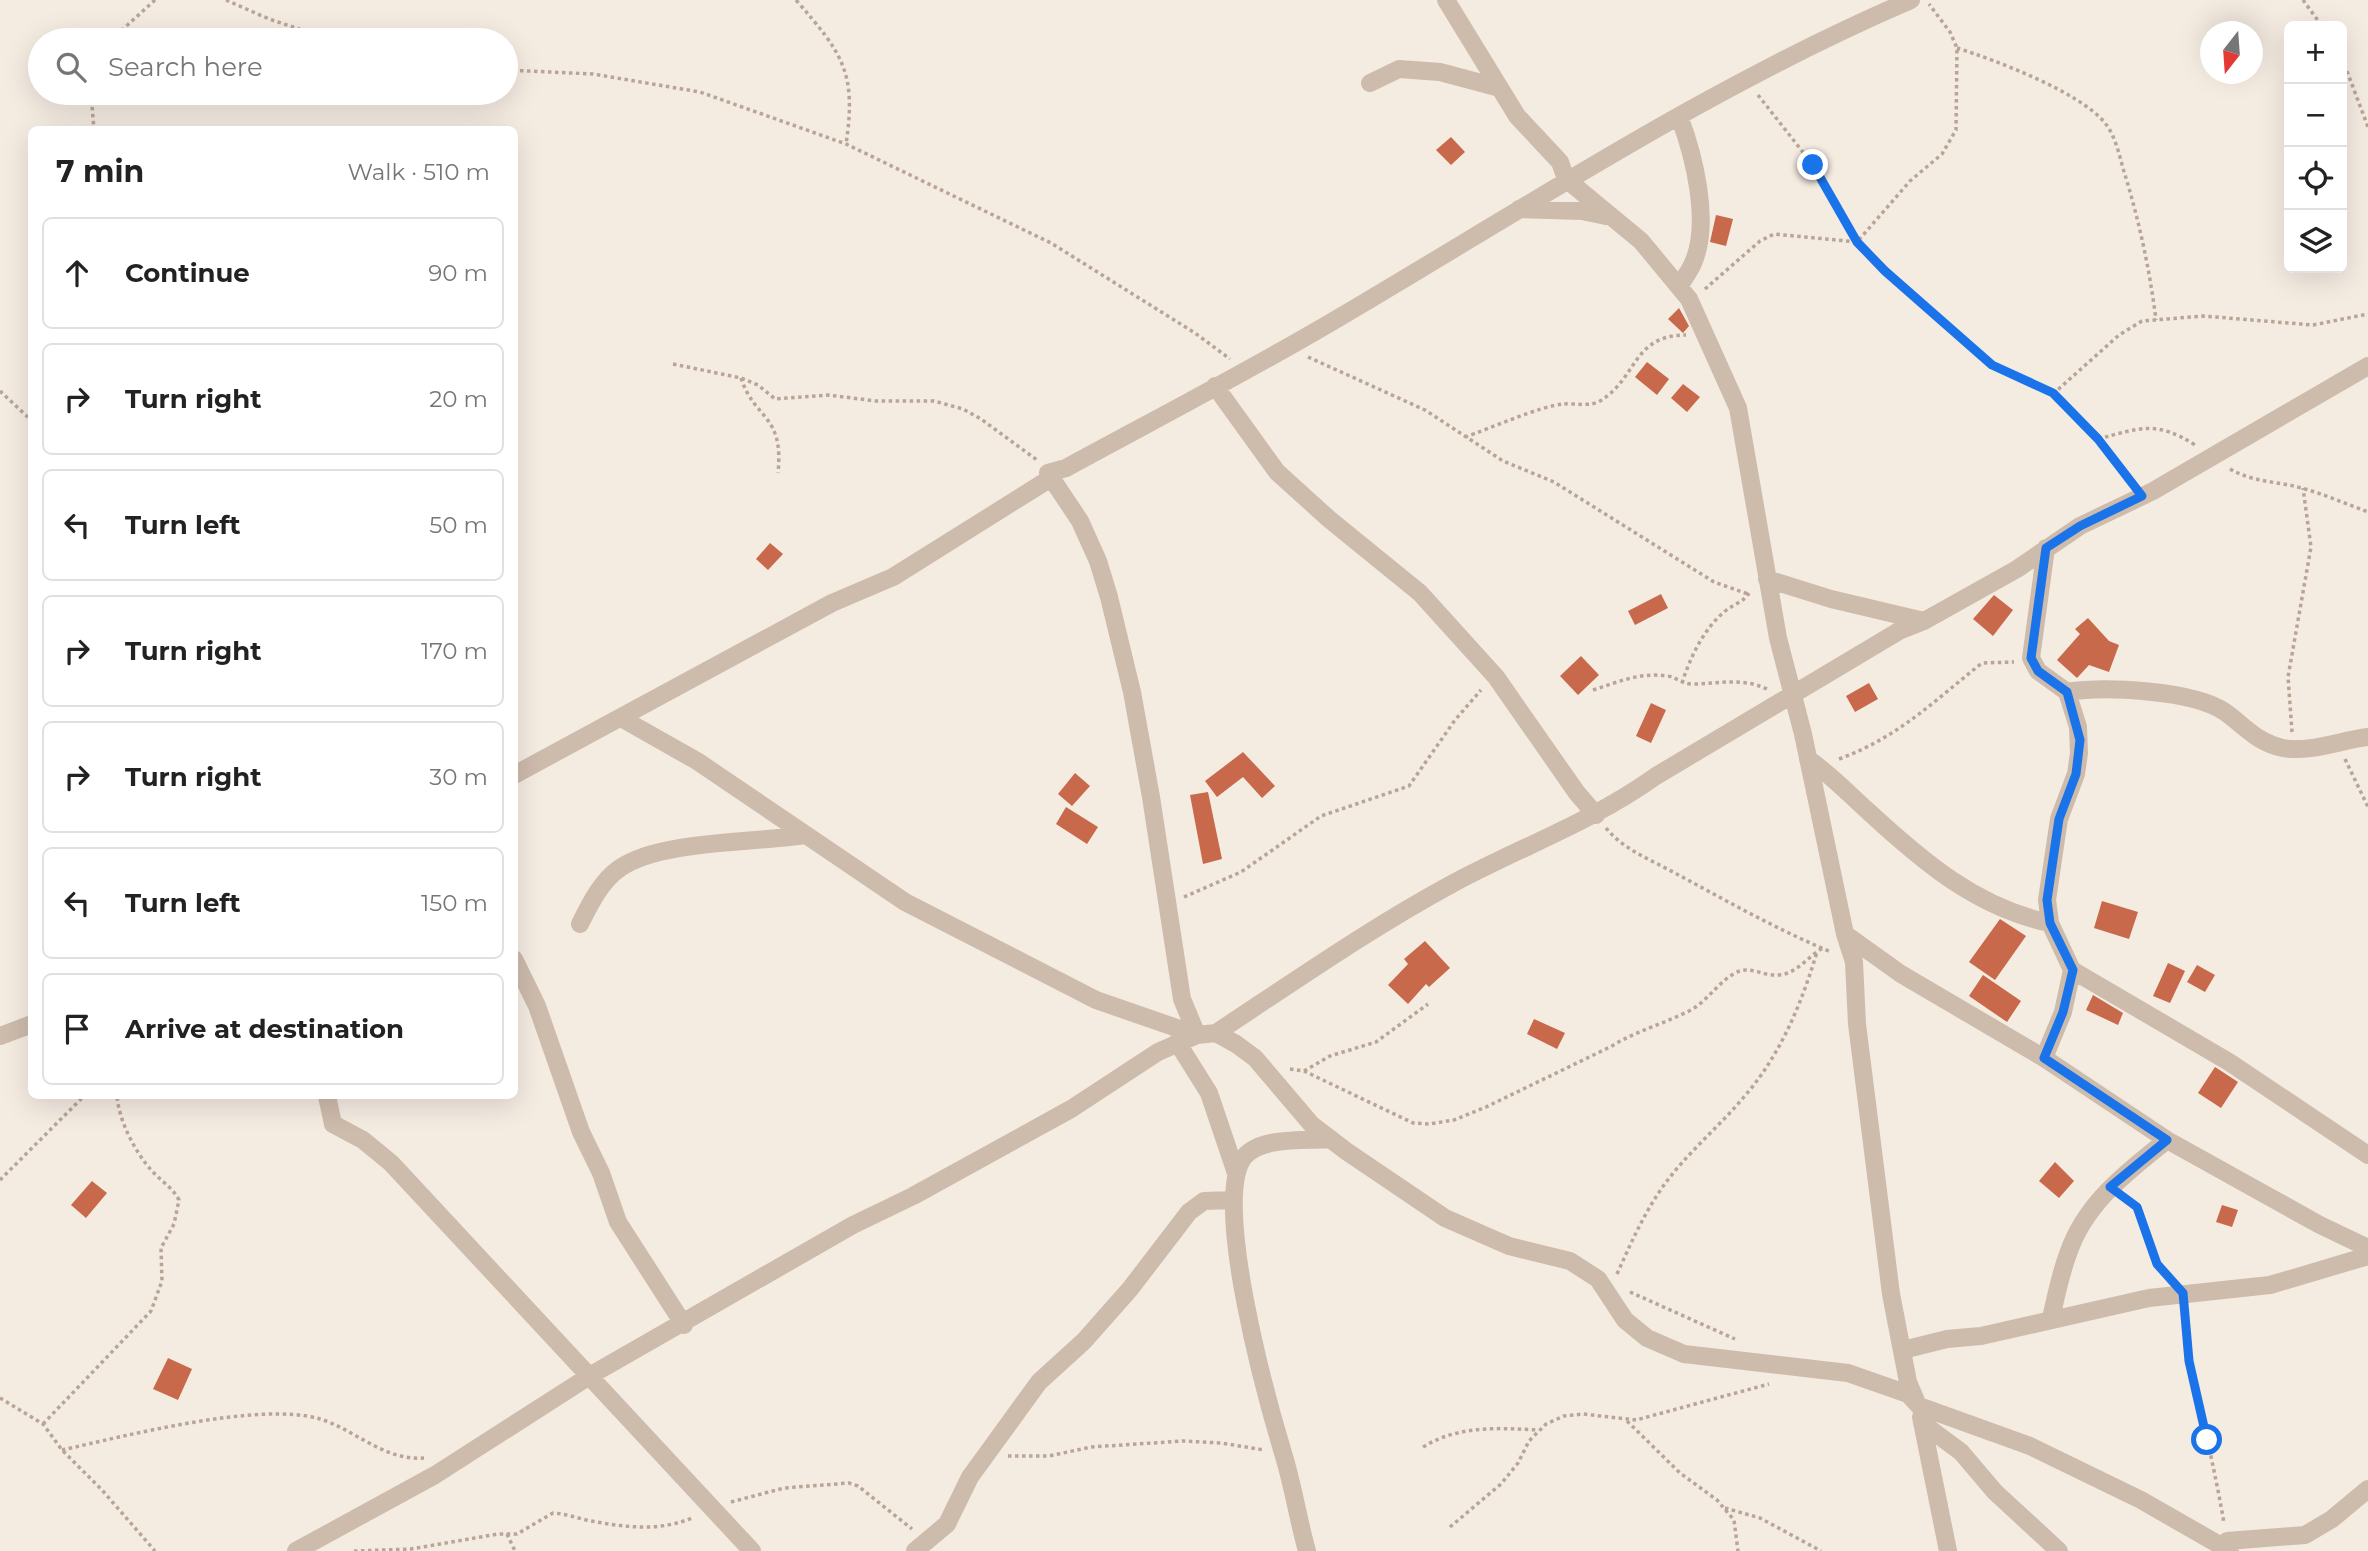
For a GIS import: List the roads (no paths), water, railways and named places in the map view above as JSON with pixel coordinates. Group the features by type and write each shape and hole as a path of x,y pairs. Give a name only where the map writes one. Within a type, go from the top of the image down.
{"street":[{"path":"1447,0 1500,88 1532,134 1560,162 1566,178 1641,240 1684,293 1738,408 1768,584 1791,697 1814,763 1845,934 1854,962 1857,1024 1891,1294 1908,1382 1919,1410 1948,1551"},
{"path":"518,773 832,603 893,577 1050,476 1286,347 1519,209 1566,178 1746,79 1848,27 1911,0"},
{"path":"1370,83 1399,69 1453,75 1500,88"},
{"path":"1679,116 1692,149 1700,214 1693,262 1684,293"},
{"path":"1519,209 1582,211 1613,219"},
{"path":"296,1551 435,1475 591,1375 684,1325 853,1225 913,1196 1071,1109 1177,1042 1197,1035 1216,1033 1445,887 1517,849 1596,815 1899,631 1924,621 2017,569 2080,526 2142,496 2368,366"},
{"path":"1215,386 1277,472 1329,519 1420,593 1496,677 1577,793 1596,815"},
{"path":"1050,476 1080,521 1098,561 1108,597 1132,692 1182,999 1197,1035"},
{"path":"2046,548 2031,658 2038,671 2067,692 2078,727 2079,753 2076,774 2059,819 2047,900 2050,923 2073,970 2229,1062 2368,1155"},
{"path":"1768,584 1924,621"},
{"path":"2067,692 2119,688 2202,702 2225,712 2259,741 2293,748 2368,737"},
{"path":"621,718 697,761 905,902 1084,994 1197,1035"},
{"path":"1814,763 1888,830 1968,892 2026,918 2050,923"},
{"path":"580,924 603,884 621,867 680,846 805,835"},
{"path":"1845,934 1901,974 2044,1058 2167,1140 2320,1225 2367,1257"},
{"path":"518,967 537,1006 581,1132 601,1173 618,1222 684,1325"},
{"path":"2044,1058 2063,1012 2073,970"},
{"path":"0,1036 28,1026"},
{"path":"1216,1033 1262,1065 1312,1125 1331,1139 1445,1218 1509,1246 1570,1261 1606,1284 1625,1320 1647,1338 1667,1349 1684,1354 1848,1373 1908,1394 1919,1410 1961,1452 1995,1492 2059,1551"},
{"path":"1177,1042 1209,1093 1236,1173"},
{"path":"328,1099 333,1124 363,1140 391,1163 752,1551"},
{"path":"1307,1551 1284,1454 1273,1422 1239,1265 1233,1200 1236,1173 1244,1158 1254,1149 1268,1144 1331,1139"},
{"path":"2051,1318 2067,1254 2078,1230 2110,1187 2167,1140"},
{"path":"921,1546 947,1524 970,1477 1039,1382 1084,1341 1130,1289 1189,1212 1204,1201 1233,1200"},
{"path":"1903,1350 2183,1293 2270,1285 2367,1257"},
{"path":"1919,1410 2030,1446 2228,1546 2305,1535 2332,1519 2368,1489"}]}
